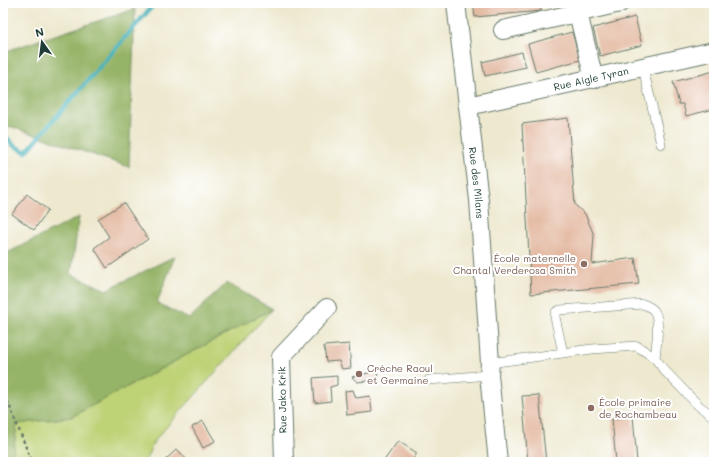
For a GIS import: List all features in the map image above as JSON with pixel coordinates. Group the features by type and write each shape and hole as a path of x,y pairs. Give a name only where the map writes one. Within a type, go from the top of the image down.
{"street":[{"name":"Rue des Milans","path":"456,3 479,200 490,369 498,462"},
{"path":"503,30 620,3"},
{"path":"578,13 594,79"},
{"name":"Rue Aigle Tyran","path":"468,106 714,51"},
{"name":"Rue Jako Krik","path":"284,462 281,357 327,308"}],"lane":[{"path":"643,68 661,144"},
{"path":"563,353 555,317 556,312 560,310 643,304 650,306 655,311 658,320 655,358"},
{"path":"430,380 563,353 637,346 655,358 664,370 699,406 714,417"}],"path":[{"path":"3,390 32,462"}],"green space":[{"path":"135,9 129,167 9,126 3,138 3,52"},
{"path":"79,217 71,274 106,290 175,256 157,303 189,319 227,283 272,309 71,417 17,424 12,462 3,462 3,255"},
{"path":"272,309 154,441 145,462 12,462 17,424 71,417"}],"building":[{"path":"473,3 540,3 541,11 475,17"},
{"path":"635,17 642,45 600,56 593,28"},
{"path":"572,32 580,60 536,72 528,44"},
{"path":"522,52 526,67 485,76 482,62"},
{"path":"714,71 714,109 686,116 683,104 679,104 673,82"},
{"path":"568,118 575,205 585,214 594,235 592,264 635,258 639,284 531,294 522,124"},
{"path":"27,194 48,210 34,230 12,214"},
{"path":"124,203 148,239 107,268 94,248 109,237 98,219"},
{"path":"349,344 351,368 342,369 339,361 326,362 324,346"},
{"path":"377,371 378,380 357,382 352,377"},
{"path":"337,376 337,385 330,387 331,401 315,403 313,378"},
{"path":"353,390 356,398 370,396 372,412 347,415 345,391"},
{"path":"539,395 546,462 528,462 522,396"},
{"path":"633,416 637,462 616,462 612,419"},
{"path":"203,421 215,441 203,448 192,427"},
{"path":"398,441 417,453 411,462 383,462"},
{"path":"177,449 189,462 163,462"}],"waterway":[{"path":"3,133 13,145 26,152 155,3"}],"place":[{"name":"École maternelle Chantal Verderosa Smith","path":"584,264"},
{"name":"Crèche Raoul et Germaine","path":"359,374"},
{"name":"École primaire de Rochambeau","path":"591,408"}]}
